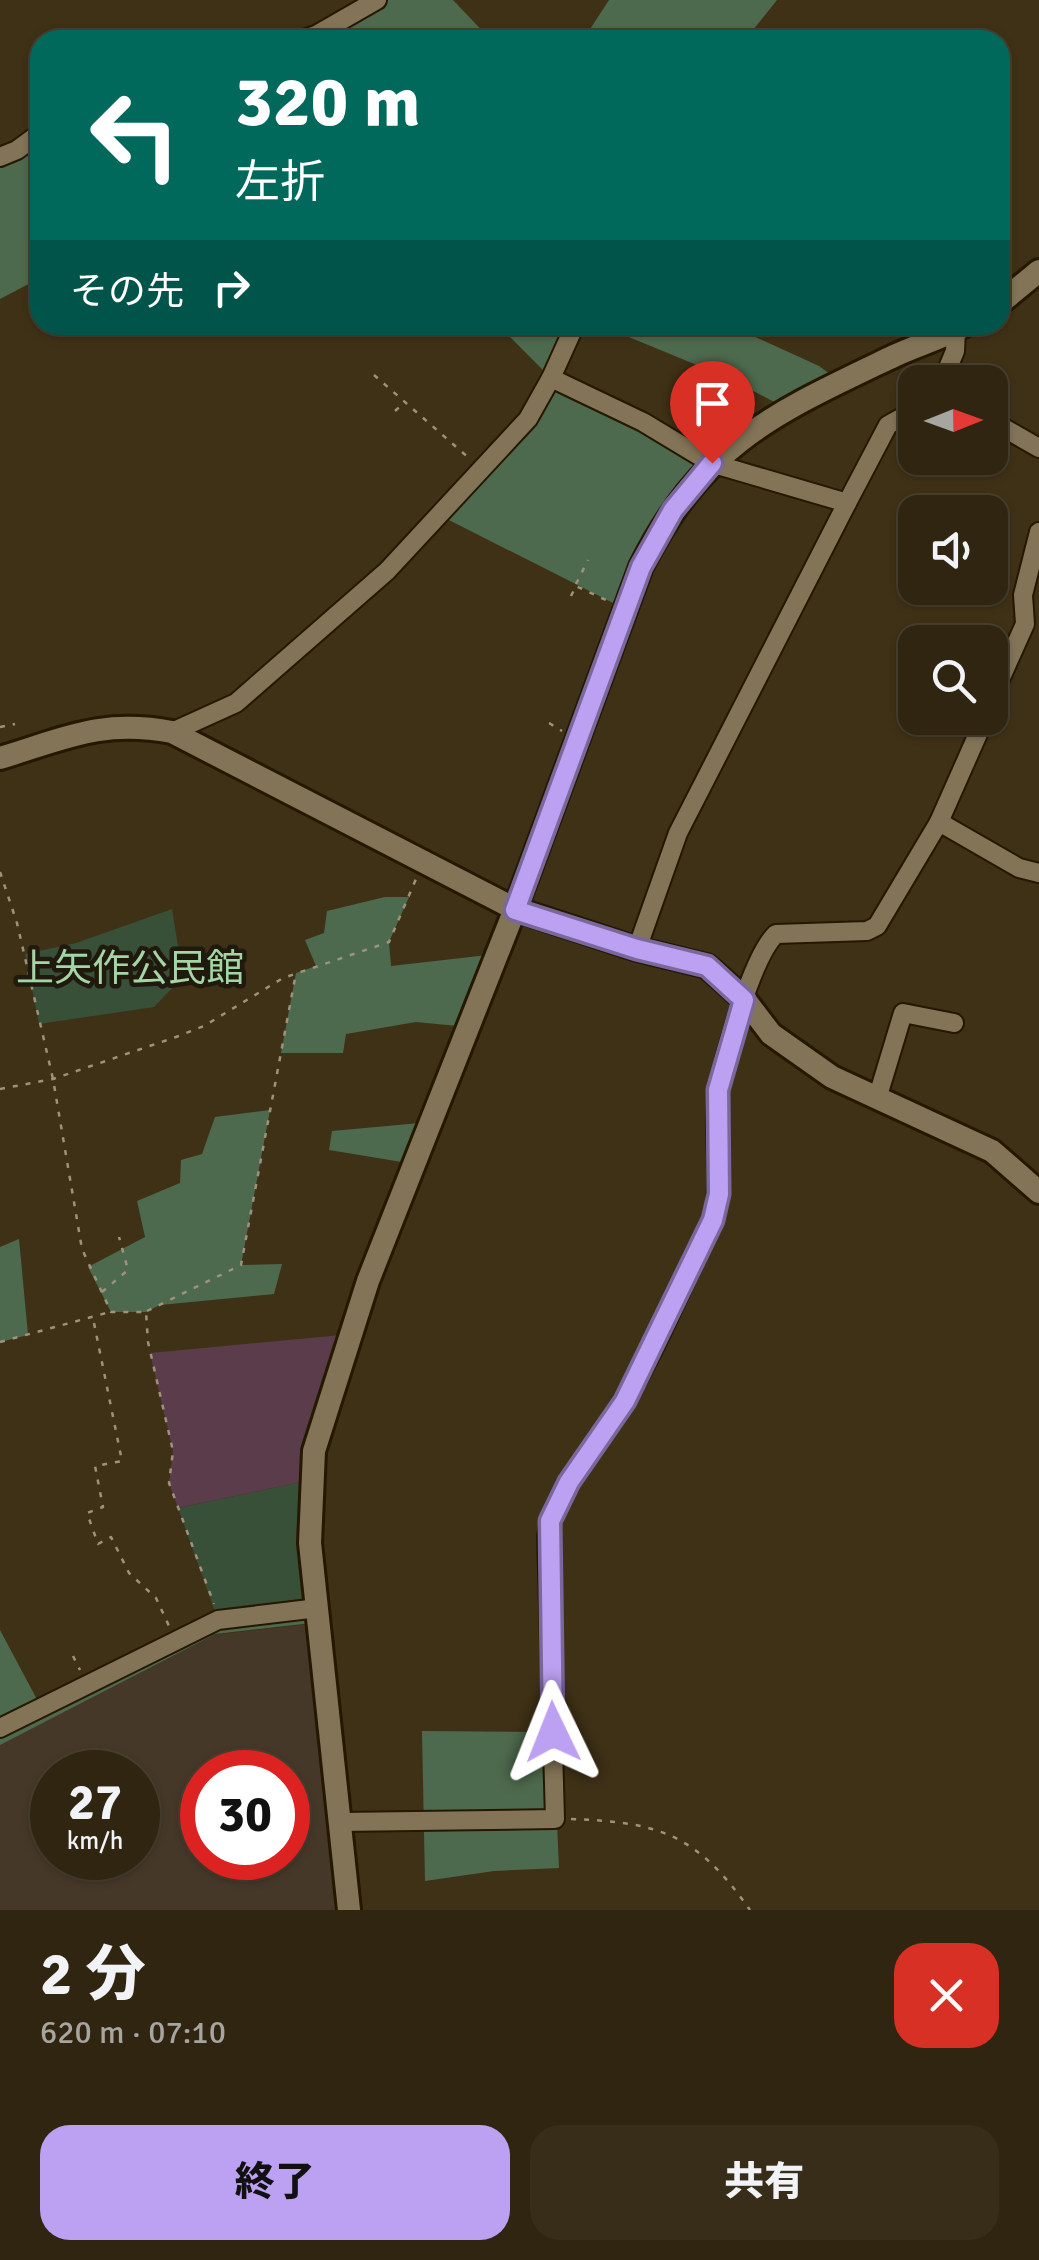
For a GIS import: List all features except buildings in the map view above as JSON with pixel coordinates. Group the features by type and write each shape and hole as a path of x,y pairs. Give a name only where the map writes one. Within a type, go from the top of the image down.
{"street":[{"path":"319,30 377,0"},
{"path":"0,157 30,140"},
{"path":"1010,295 1039,271"},
{"path":"172,732 236,703 387,571 528,419 571,335"},
{"path":"349,1910 310,1544 314,1451 368,1280 515,910 625,609 658,532 712,463 760,425 944,335"},
{"path":"949,365 958,335"},
{"path":"552,378 643,422 712,463 847,502"},
{"path":"637,949 678,834 847,502 888,425 898,419"},
{"path":"1008,430 1039,448"},
{"path":"1008,670 1032,627 1023,595 1039,532"},
{"path":"0,758 95,727 140,726 172,732 515,910 637,949 707,966 744,1000 771,1034 832,1077 992,1151 1039,1192"},
{"path":"340,1822 555,1818 547,1536 550,1521 569,1482 625,1401 713,1220 719,1194 718,1090 759,956 776,934 867,931 878,926 939,822 977,735"},
{"path":"939,822 1018,868 1039,873"},
{"path":"877,1099 903,1013 954,1024"},
{"path":"0,1728 218,1620 318,1608"}],"path":[{"path":"374,375 482,470"},
{"path":"396,412 404,402"},
{"path":"571,596 588,560"},
{"path":"576,586 625,609"},
{"path":"0,728 15,724"},
{"path":"0,1089 53,1079 204,1026 296,973 389,942 422,864"},
{"path":"0,872 17,923 53,1079 78,1234 111,1312"},
{"path":"0,1342 111,1312 146,1312 241,1266 296,973"},
{"path":"101,1292 128,1270 119,1237"},
{"path":"146,1312 150,1354 173,1451 168,1483 218,1620"},
{"path":"94,1323 122,1461 95,1466 103,1507 87,1513 98,1544 110,1537 129,1573 156,1598 176,1641"},
{"path":"555,1818 618,1820 680,1837 724,1872 750,1910"}],"shaded area":[{"path":"310,1624 336,1910 0,1910 0,1741 205,1636"}],"green space":[{"path":"377,0 453,0 482,30 319,30"},
{"path":"609,0 777,0 753,30 590,30"},
{"path":"30,139 30,283 0,299 0,157"},
{"path":"508,335 571,335 552,378 711,463 625,609 439,515 551,378"},
{"path":"625,335 751,335 819,366 842,383 788,410 720,375"},
{"path":"385,897 409,897 389,942 391,966 497,954 468,1027 416,1022 346,1034 343,1053 281,1053 296,973 316,966 305,940 324,933 327,911"},
{"name":"上矢作公民館","path":"172,909 183,977 154,1007 39,1024 25,954 76,943"},
{"path":"270,1110 241,1265 282,1264 274,1294 160,1305 146,1312 111,1312 88,1267 145,1237 137,1201 180,1183 181,1160 202,1154 215,1117"},
{"path":"431,1122 414,1164 329,1150 332,1131"},
{"path":"19,1239 28,1335 0,1342 0,1247"},
{"path":"310,1480 318,1608 218,1620 178,1508"},
{"path":"318,1608 321,1622 215,1634 0,1745 0,1630 41,1707 218,1620"},
{"path":"422,1731 553,1732 559,1868 494,1871 425,1881"}],"route":[{"path":"553,1732 547,1536 550,1521 569,1482 625,1401 713,1220 719,1194 718,1090 744,1000 707,966 637,949 515,910 641,567 673,510 712,463"}]}
